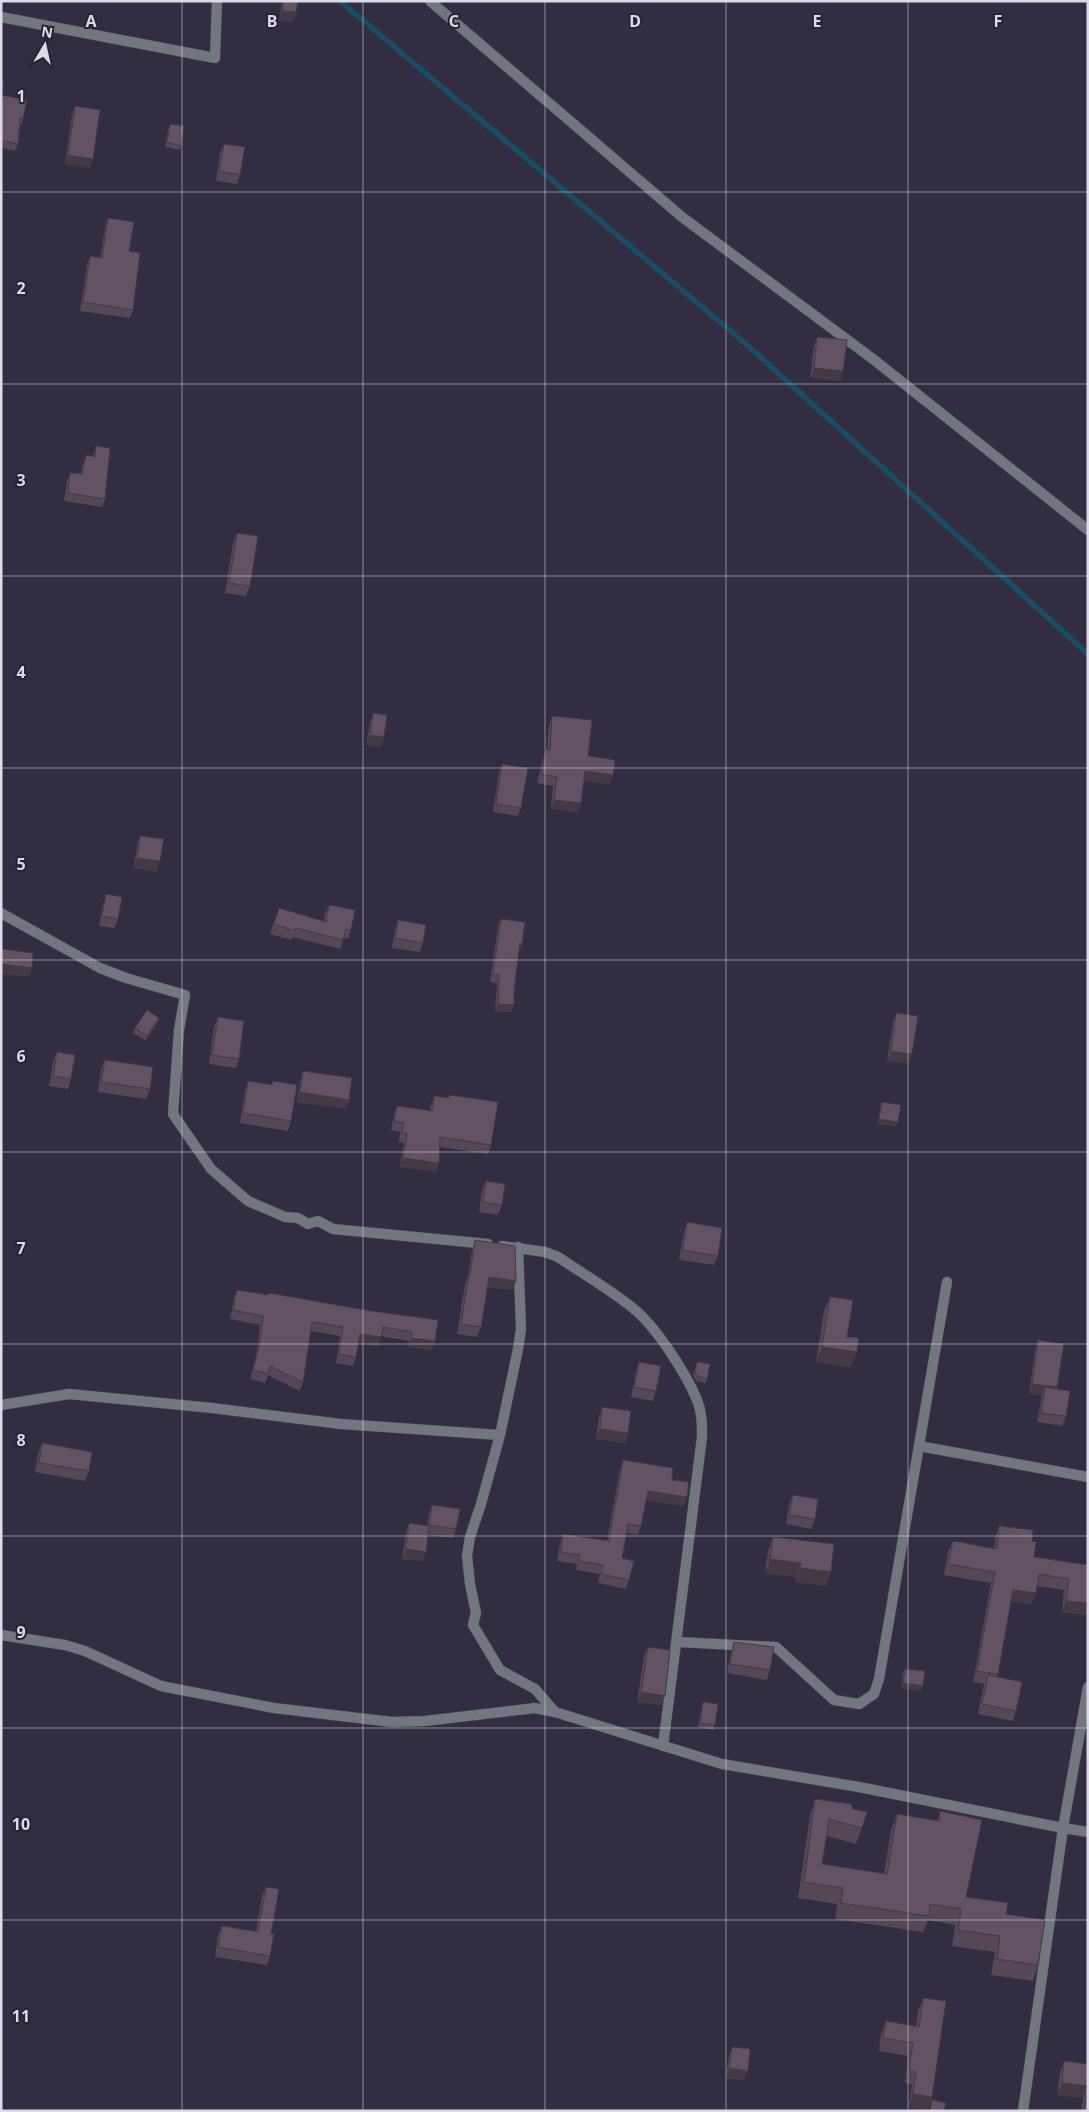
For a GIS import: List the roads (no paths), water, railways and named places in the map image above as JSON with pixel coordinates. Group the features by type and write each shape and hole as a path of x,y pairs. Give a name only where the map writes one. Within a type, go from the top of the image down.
{"street":[{"path":"1,16 215,58 217,1"},
{"path":"430,1 682,217 874,360 1088,530"},
{"path":"1,913 100,968 126,978 186,995 179,1030 172,1114 211,1169 248,1201 285,1217 298,1218 308,1224 318,1221 334,1229 518,1247 545,1252 558,1257 634,1309 652,1326 687,1380 697,1400 702,1417 702,1437 664,1746"},
{"path":"518,1247 521,1329 500,1435 470,1536 467,1556 476,1613 473,1625 500,1670 535,1688 555,1712"},
{"path":"678,1642 776,1646 834,1700 859,1704 874,1694 879,1679 947,1282"},
{"path":"1,1405 69,1394 341,1424 500,1435"},
{"path":"919,1446 1088,1477"},
{"path":"1,1635 72,1647 160,1686 274,1708 392,1722 425,1721 535,1708 555,1712 722,1764 859,1787 1088,1832"},
{"path":"1023,2111 1023,2096 1063,1828 1088,1687"}],"waterway":[{"path":"340,1 746,344 1088,654"}]}
